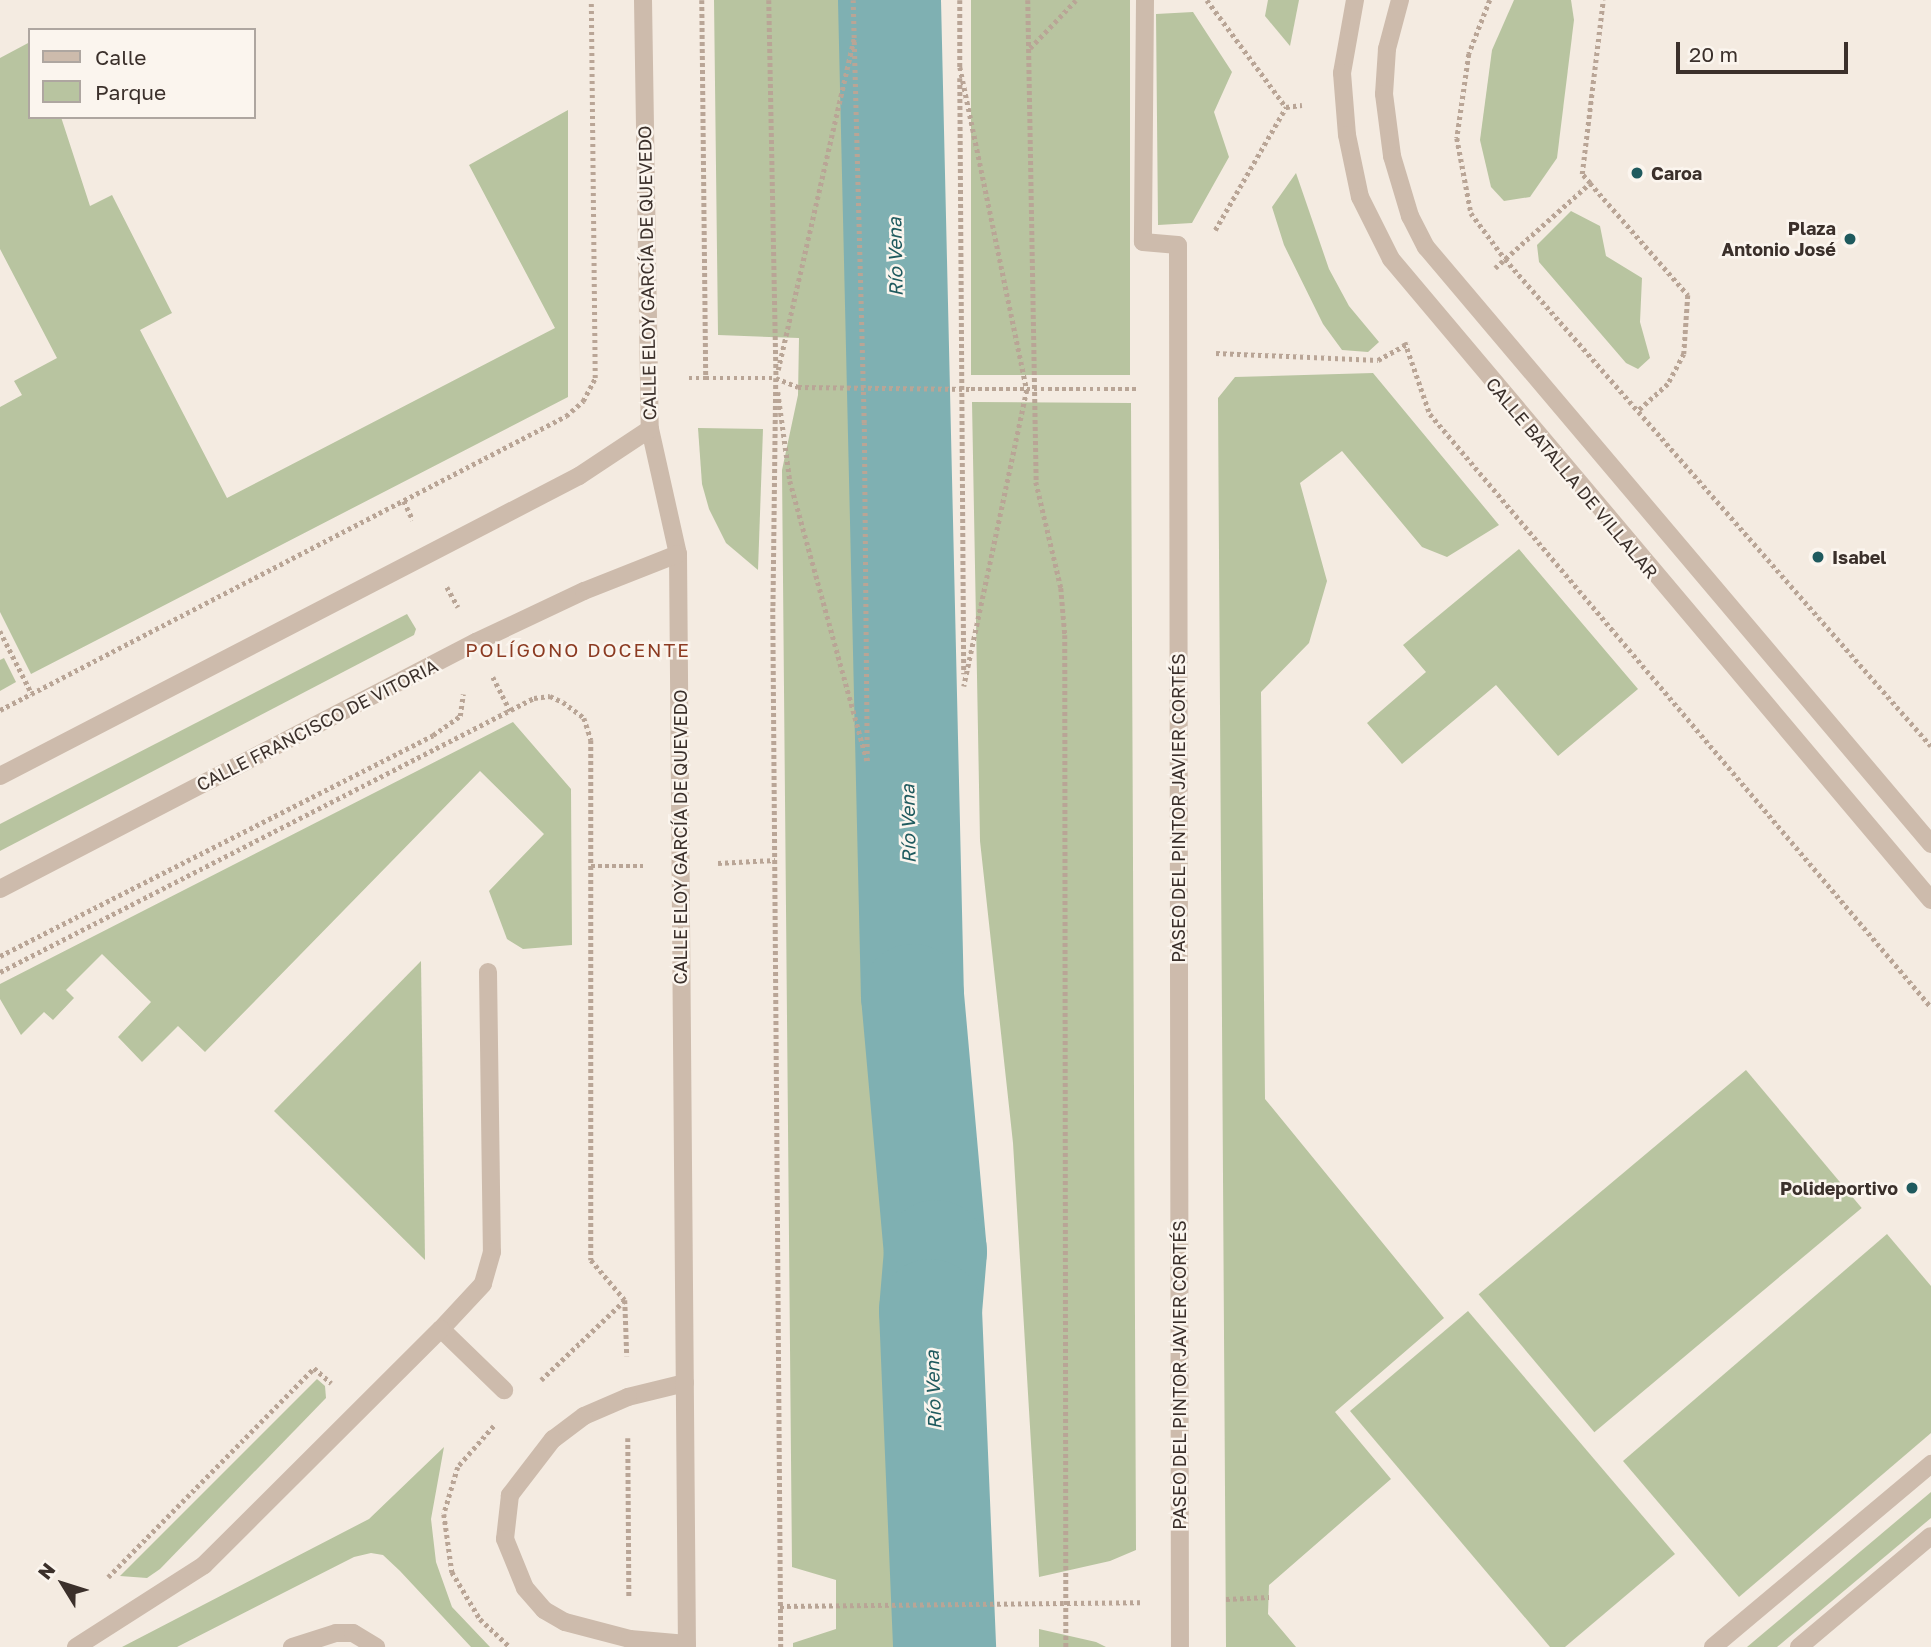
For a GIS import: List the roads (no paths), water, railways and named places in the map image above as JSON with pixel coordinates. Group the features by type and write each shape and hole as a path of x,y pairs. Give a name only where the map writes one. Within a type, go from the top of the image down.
{"street":[{"name":"CALLE ELOY GARCÍA DE QUEVEDO","path":"643,0 650,429 678,554 685,1383 687,1645 630,1639 565,1622 544,1610 525,1588 505,1539 510,1495 553,1439 584,1416 628,1397 685,1383"},
{"name":"PASEO DEL PINTOR JAVIER CORTÉS","path":"1145,0 1143,242 1178,245 1180,1647"},
{"name":"CALLE BATALLA DE VILLALAR","path":"1355,0 1342,73 1347,135 1360,197 1391,259 1931,900"},
{"name":"CALLE BATALLA DE VILLALAR","path":"1400,0 1387,49 1384,94 1392,156 1409,216 1426,247 1931,844"},
{"path":"0,776 579,476 650,429"},
{"name":"CALLE FRANCISCO DE VITORIA","path":"0,889 451,656 584,591 678,554"},
{"path":"76,1647 204,1565 483,1284 492,1252 488,972"},
{"path":"441,1329 504,1390"},
{"path":"1713,1647 1931,1464"},
{"path":"1799,1647 1931,1536"},
{"path":"292,1647 336,1633 354,1633 376,1647"}],"waterway":[{"name":"Río Vena","path":"889,0 912,995 935,1251 930,1310 944,1647"}],"place":[{"name":"Caroa","path":"1637,173"},
{"name":"Plaza Antonio José","path":"1850,239"},
{"name":"Isabel","path":"1818,557"},
{"name":"Polideportivo","path":"1912,1188"}],"district":[{"name":"POLÍGONO DOCENTE","path":"578,650"}]}
